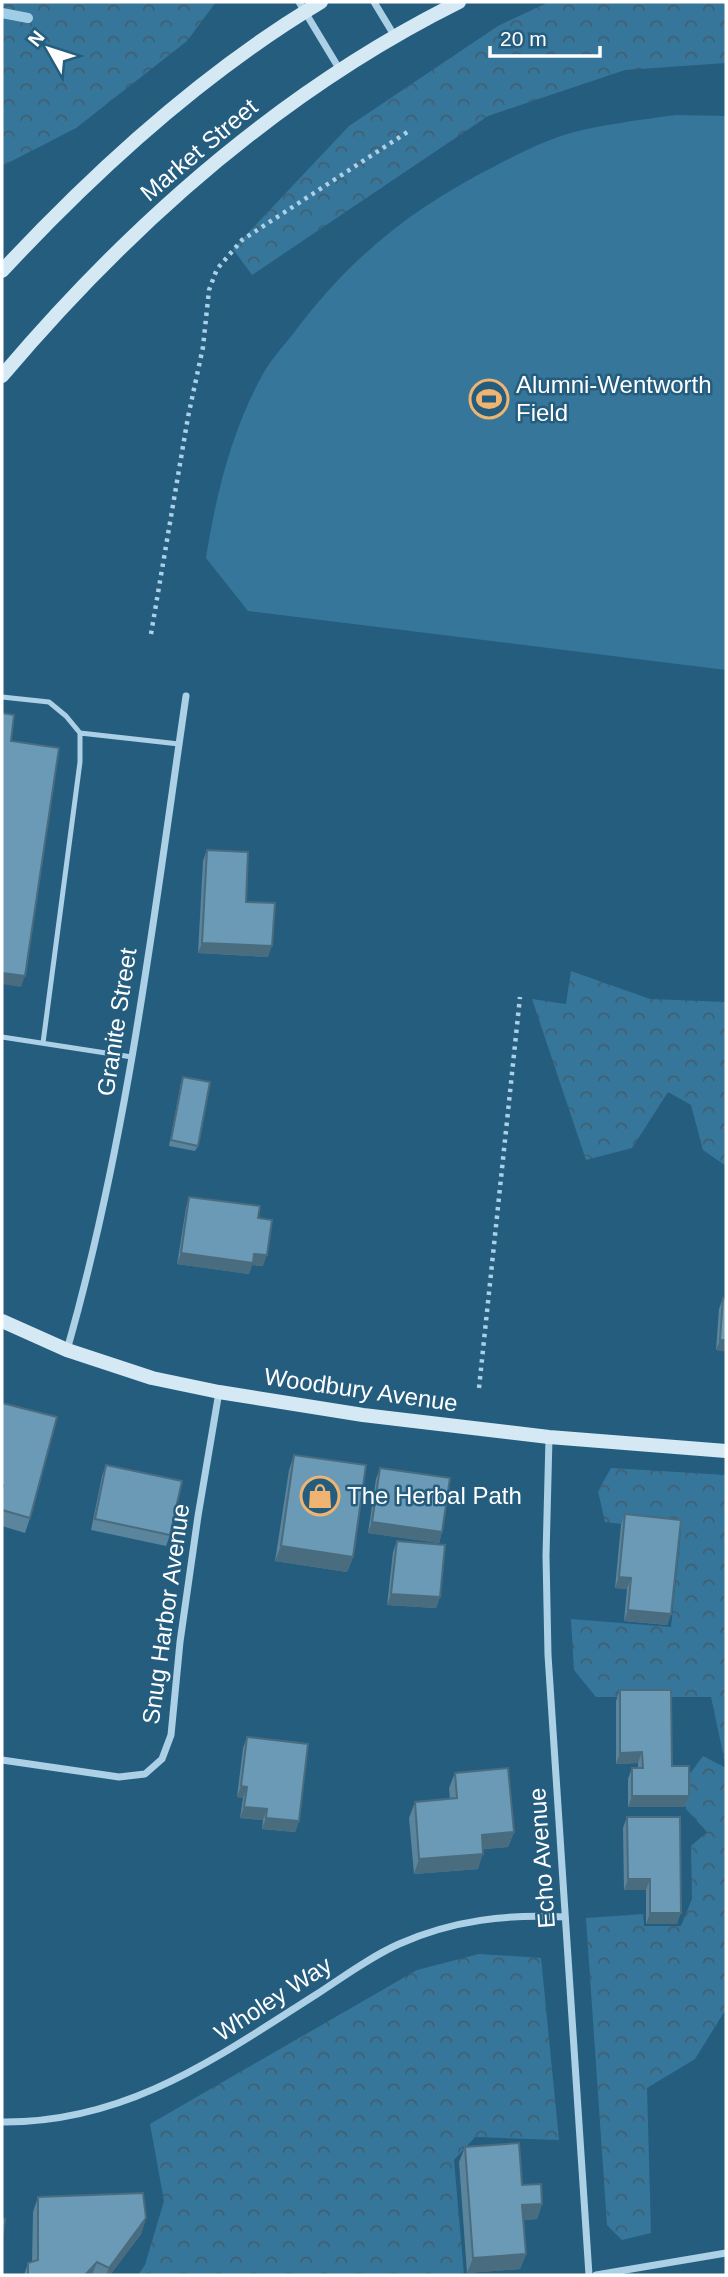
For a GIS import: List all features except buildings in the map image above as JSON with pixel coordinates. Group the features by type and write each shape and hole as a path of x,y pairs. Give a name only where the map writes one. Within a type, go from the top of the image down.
{"main road":[{"name":"Market Street","path":"2,271 77,193 165,116 302,7 321,2"},
{"name":"Market Street","path":"2,376 86,283 145,225 251,134 394,35 459,2"},
{"name":"Woodbury Avenue","path":"2,1321 67,1350 152,1378 219,1392 363,1415 549,1437 726,1451"}],"street":[{"path":"374,2 394,35"},
{"path":"302,7 340,70"},
{"name":"Granite Street","path":"67,1350 85,1287 132,1057 186,696"},
{"name":"Snug Harbor Avenue","path":"2,1760 119,1777 145,1774 162,1759 171,1735 180,1642 219,1392"},
{"name":"Echo Avenue","path":"549,1437 546,1602 589,2275"},
{"name":"Wholey Way","path":"2,2122 71,2117 122,2103 167,2085 218,2057 398,1944 442,1928 480,1919 521,1915 565,1917"},
{"path":"596,2275 726,2253"}],"lane":[{"path":"2,697 49,702 66,716 80,733 80,762 43,1043"},
{"path":"80,733 179,744"},
{"path":"2,1037 132,1057"}],"path":[{"path":"152,634 188,417 204,347 209,290 217,269 242,240 409,131"},
{"path":"479,1388 520,997"}],"green space":[{"path":"2,2 216,2 187,41 76,128 2,166"},
{"path":"549,2 726,2 726,63 625,70 488,116 252,275 233,249 349,126 498,26"},
{"name":"Alumni-Wentworth Field","path":"676,115 726,116 726,670 248,611 206,558 215,510 234,439 253,394 270,362 315,306 337,281 385,236 468,180 567,134"},
{"path":"571,971 650,999 726,1002 726,1166 703,1150 691,1105 668,1092 632,1148 586,1160 532,999 566,1004"},
{"path":"611,1468 726,1475 726,1767 711,1697 596,1697 574,1670 571,1619 671,1627 681,1531 605,1522 598,1491"},
{"path":"703,1756 726,1768 726,2009 695,2059 647,2088 651,2233 622,2240 607,2225 586,1918 643,1914 644,1926 681,1926 692,1899 691,1846 707,1832 686,1809 686,1779"},
{"path":"479,1954 541,1958 559,2140 475,2137 454,2160 464,2275 138,2275 145,2265 164,2201 150,2124 417,1970"}],"waterway":[{"path":"2,13 28,18"}],"place":[{"name":"Alumni-Wentworth Field","path":"489,399"},
{"name":"The Herbal Path","path":"320,1496"}]}
